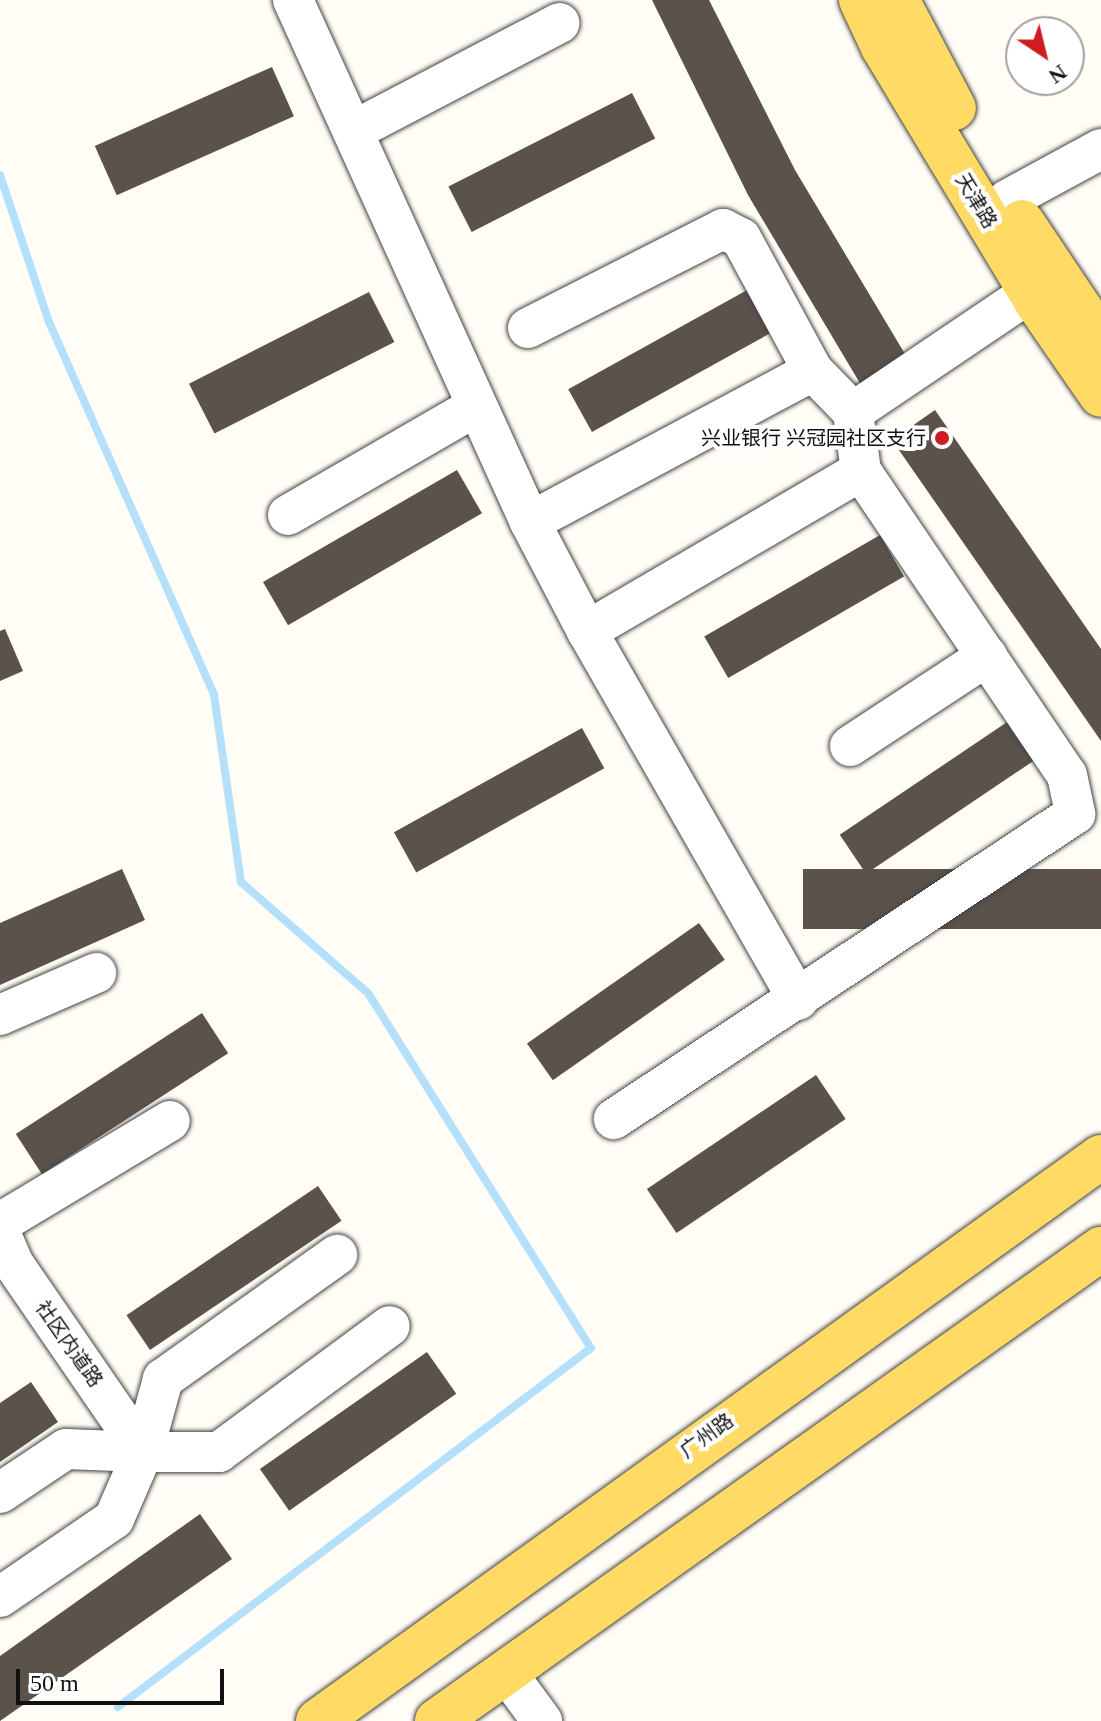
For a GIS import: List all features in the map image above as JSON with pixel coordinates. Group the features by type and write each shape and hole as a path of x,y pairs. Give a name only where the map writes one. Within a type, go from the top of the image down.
{"main road":[{"name":"天津路","path":"861,0 883,47 1031,292 1101,395"},
{"name":"天津路","path":"897,0 1007,200 1101,340"},
{"name":"广州路","path":"318,1721 1101,1157"},
{"path":"437,1721 1101,1249"}],"street":[{"path":"293,0 530,522 587,631 798,1000"},
{"path":"353,131 560,23"},
{"path":"1007,200 1101,149"},
{"path":"528,328 723,229 741,238 813,371 853,412 861,471 1067,775 1075,814 614,1119"},
{"path":"853,412 1031,292"},
{"path":"530,522 813,371"},
{"path":"288,515 477,406"},
{"path":"587,631 861,471"},
{"path":"850,746 987,656"},
{"path":"0,1015 96,973"},
{"path":"0,1223 170,1121"},
{"name":"社区内道路","path":"0,1232 13,1263 143,1452"},
{"path":"0,1597 114,1519 143,1452 163,1379 337,1255"},
{"path":"0,1493 66,1449 219,1452 390,1326"},
{"path":"506,1672 542,1721"}],"building":[{"path":"652,0 709,0 795,170 905,354 861,385 748,195"},
{"path":"272,67 294,116 117,195 95,146"},
{"path":"632,93 655,138 472,232 448,187"},
{"path":"758,284 782,327 592,432 568,389"},
{"path":"369,292 394,342 214,434 189,384"},
{"path":"935,410 1101,649 1101,741 892,440"},
{"path":"457,470 482,513 288,625 263,582"},
{"path":"880,535 904,577 728,678 704,636"},
{"path":"5,629 23,671 0,681 0,631"},
{"path":"1013,718 1039,757 866,874 840,835"},
{"path":"582,728 604,768 416,872 394,832"},
{"path":"122,869 145,920 0,985 0,923"},
{"path":"803,869 1101,869 1101,929 803,929"},
{"path":"699,923 725,960 553,1080 527,1043"},
{"path":"202,1013 228,1053 42,1174 16,1134"},
{"path":"816,1075 846,1119 677,1233 647,1189"},
{"path":"318,1186 341,1221 150,1350 126,1315"},
{"path":"427,1352 456,1394 289,1511 260,1469"},
{"path":"31,1382 58,1422 0,1462 0,1403"},
{"path":"200,1514 232,1559 0,1721 0,1656"}],"waterway":[{"path":"0,175 49,322 214,695 241,882 368,993 591,1348 118,1707"}],"place":[{"name":"兴业银行 兴冠园社区支行","path":"942,438"}]}
